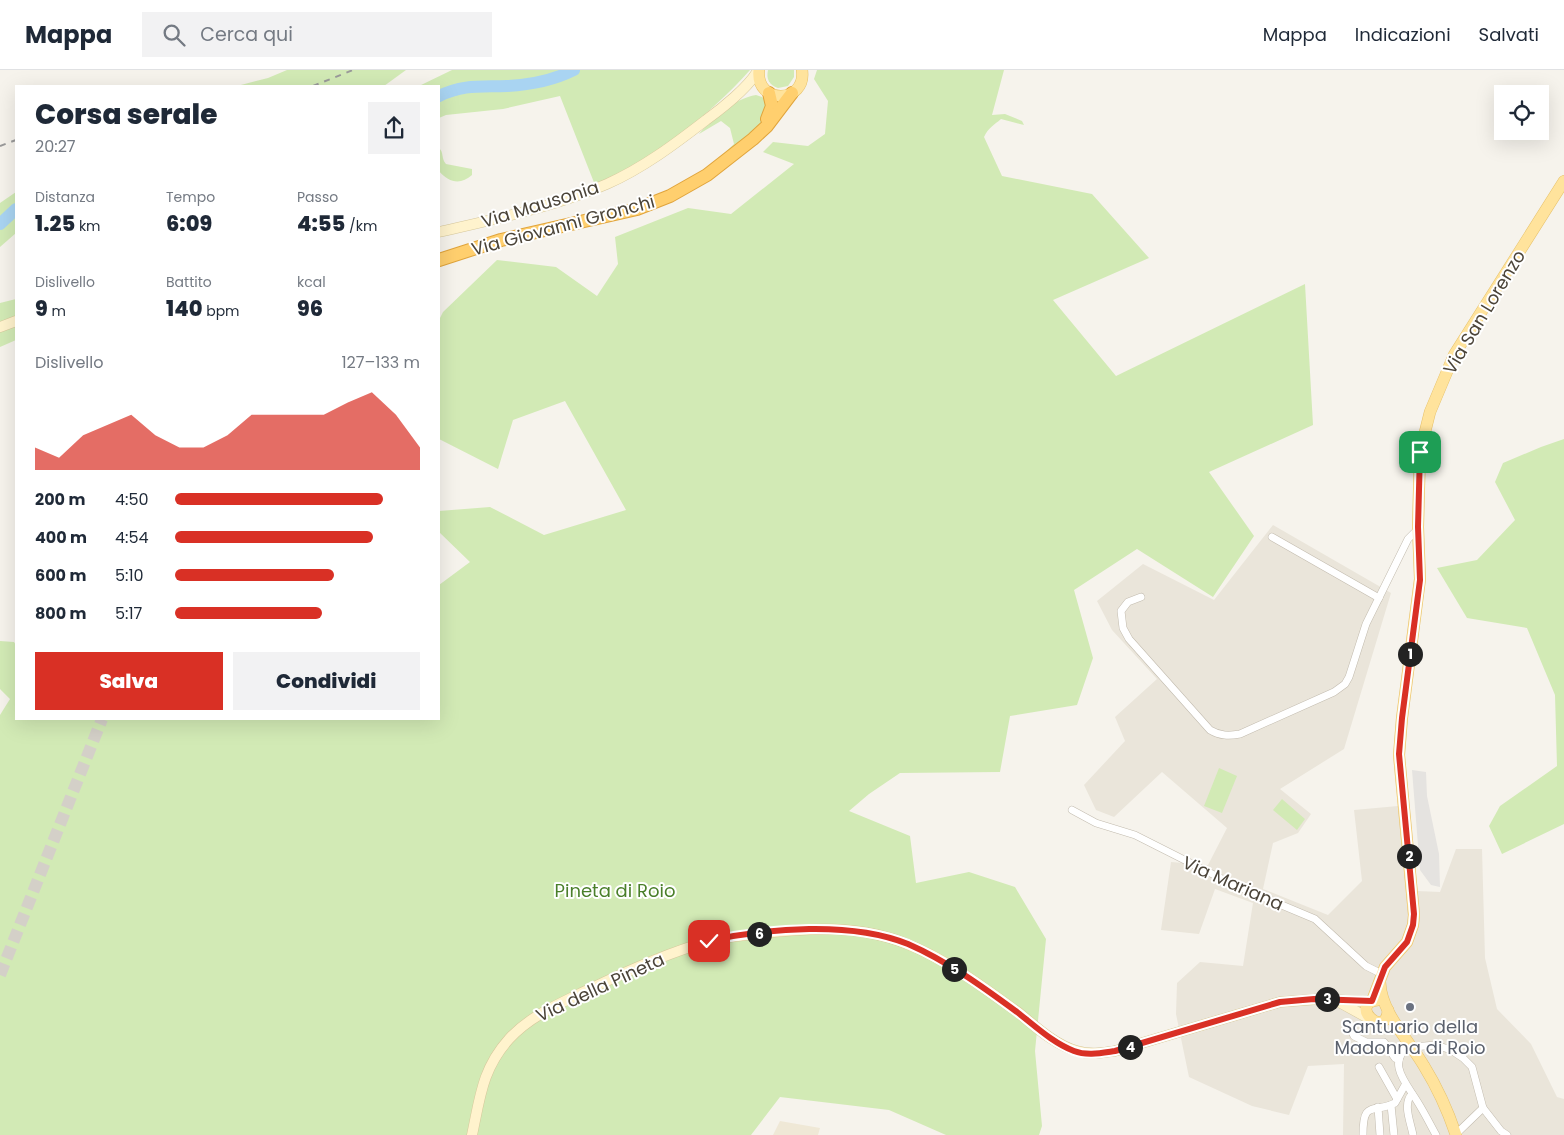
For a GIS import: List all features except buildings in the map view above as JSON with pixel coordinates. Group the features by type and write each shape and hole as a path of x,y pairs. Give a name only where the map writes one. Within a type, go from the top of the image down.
{"highway":[{"name":"Via Giovanni Gronchi","path":"440,260 500,240 649,205 692,184 736,154 760,133 796,89"},
{"name":"Via Giovanni Gronchi","path":"736,154 752,138 769,116 772,104 767,91"}],"main road":[{"path":"759,70 759,79 767,91 781,96 796,89 809,70"},
{"name":"Via Mausonia","path":"440,232 545,206 607,184 638,167 684,137 735,96 759,70"},
{"path":"796,89 802,80 802,70"},
{"name":"Via Mausonia","path":"735,96 748,89 767,91"},
{"name":"Via San Lorenzo","path":"1372,1002 1391,959 1407,942 1413,925 1414,914 1399,754 1420,580 1418,531 1420,452 1430,412 1454,355 1564,181"},
{"path":"0,326 15,321"},
{"name":"Via della Pineta","path":"472,1135 484,1079 492,1060 523,1025 538,1014 637,966 700,944 724,938 826,929 849,930 880,935 936,957 993,994 1060,1044 1075,1051 1090,1054 1115,1051 1272,1004 1306,999 1372,1002"},
{"path":"1382,976 1381,993 1387,1008 1394,1023 1410,1044 1431,1078 1456,1135"},
{"name":"Via della Pineta","path":"1329,1000 1342,1004 1373,1021"},
{"path":"1373,1021 1386,1018 1387,1008 1380,1000 1372,1002 1366,1011 1373,1021 1410,1044"}],"street":[{"path":"1141,597 1128,602 1121,611 1126,634 1203,723 1216,734 1224,736 1240,734 1340,689 1345,684 1352,670 1362,635 1379,598 1408,539 1414,532 1418,531"},
{"path":"1272,537 1379,598"},
{"name":"Via Mariana","path":"1072,810 1096,823 1135,835 1234,886 1315,919 1366,966 1382,976"},
{"path":"1349,1026 1354,1036 1366,1042 1383,1042 1394,1058 1399,1060"},
{"path":"1436,1135 1400,1074 1399,1060 1402,1051 1410,1044 1436,1045 1451,1050 1463,1058 1472,1067 1475,1074 1483,1108 1501,1131 1507,1135"},
{"path":"1379,1067 1397,1100"},
{"path":"1363,1135 1365,1116 1371,1109 1391,1105 1397,1100 1405,1085"},
{"path":"1412,1094 1408,1098 1407,1104 1413,1135"},
{"path":"1391,1105 1394,1135"},
{"path":"1378,1107 1380,1135"},
{"path":"1456,1135 1483,1108"}],"shaded area":[{"path":"1273,525 1391,593 1344,749 1280,789 1311,814 1298,833 1273,843 1263,889 1328,915 1362,881 1354,810 1409,805 1417,891 1440,892 1456,849 1482,849 1485,958 1497,1009 1531,1044 1557,1097 1564,1099 1564,1135 1343,1135 1344,1064 1308,1066 1289,1115 1252,1106 1189,1077 1176,1014 1177,983 1200,962 1243,966 1253,903 1215,889 1199,934 1161,930 1171,862 1208,865 1227,828 1162,772 1114,817 1096,810 1084,785 1125,741 1115,717 1157,679 1112,630 1097,601 1143,564 1214,600"},
{"path":"1412,770 1426,772 1427,796 1439,854 1440,887 1431,885 1420,870"},
{"path":"780,1121 820,1128 818,1135 773,1135"}],"green space":[{"path":"287,70 406,70 385,85 241,85 268,78"},
{"path":"452,70 750,70 716,105 678,136 638,163 595,185 560,96 503,109 446,115 440,118 440,85 421,85"},
{"path":"768,70 794,70 794,77 788,86 778,88 769,81 767,76"},
{"name":"Pineta di Roio","path":"817,70 1004,70 992,115 1005,114 1022,121 1024,125 1001,119 989,129 984,137 1002,176 1092,194 1149,258 1053,300 1116,376 1305,284 1313,425 1209,472 1254,536 1213,597 1137,549 1074,590 1093,658 1077,705 1010,716 1000,772 900,773 869,794 849,811 910,836 916,883 969,872 1015,887 1046,939 1035,1051 1042,1126 1039,1135 946,1135 889,1110 780,1097 751,1135 0,1135 0,715 10,699 0,689 0,641 15,644 15,720 440,720 440,584 470,562 440,533 440,511 490,507 544,535 626,510 565,401 513,420 498,469 440,440 440,318 443,312 497,260 556,267 597,296 618,264 615,237 688,208 731,214 794,164 763,152 773,142 808,146 825,134 828,101 814,79"},
{"path":"756,95 766,101 764,118 757,128 719,158 734,144 730,128 721,121 699,134 710,122 732,105 740,100"},
{"path":"440,149 446,164 472,169 472,175 464,180 455,181 440,172"},
{"path":"15,193 15,234 0,247 0,203"},
{"path":"15,299 15,340 0,347 0,303"},
{"path":"1564,439 1564,824 1502,854 1489,826 1500,806 1557,766 1555,695 1527,628 1467,618 1437,568 1477,560 1515,520 1495,482 1503,463"},
{"path":"1219,768 1237,776 1222,813 1204,806"},
{"path":"1282,799 1305,819 1297,830 1273,810"}],"waterway":[{"path":"440,96 465,88 533,83 558,77 574,70"},
{"path":"0,224 15,210"}],"tunnel":[{"path":"0,975 102,720"}],"railway":[{"path":"316,85 353,70"},
{"path":"0,146 15,140"}],"place":[{"name":"Santuario della Madonna di Roio","path":"1410,1007"}],"route":[{"path":"709,941 777,932 826,929 849,930 880,935 936,957 993,994 1060,1044 1075,1051 1090,1054 1115,1051 1280,1002 1325,999 1371,1002 1385,967 1407,942 1413,925 1414,914 1399,754 1420,580 1418,527 1420,452"}]}
